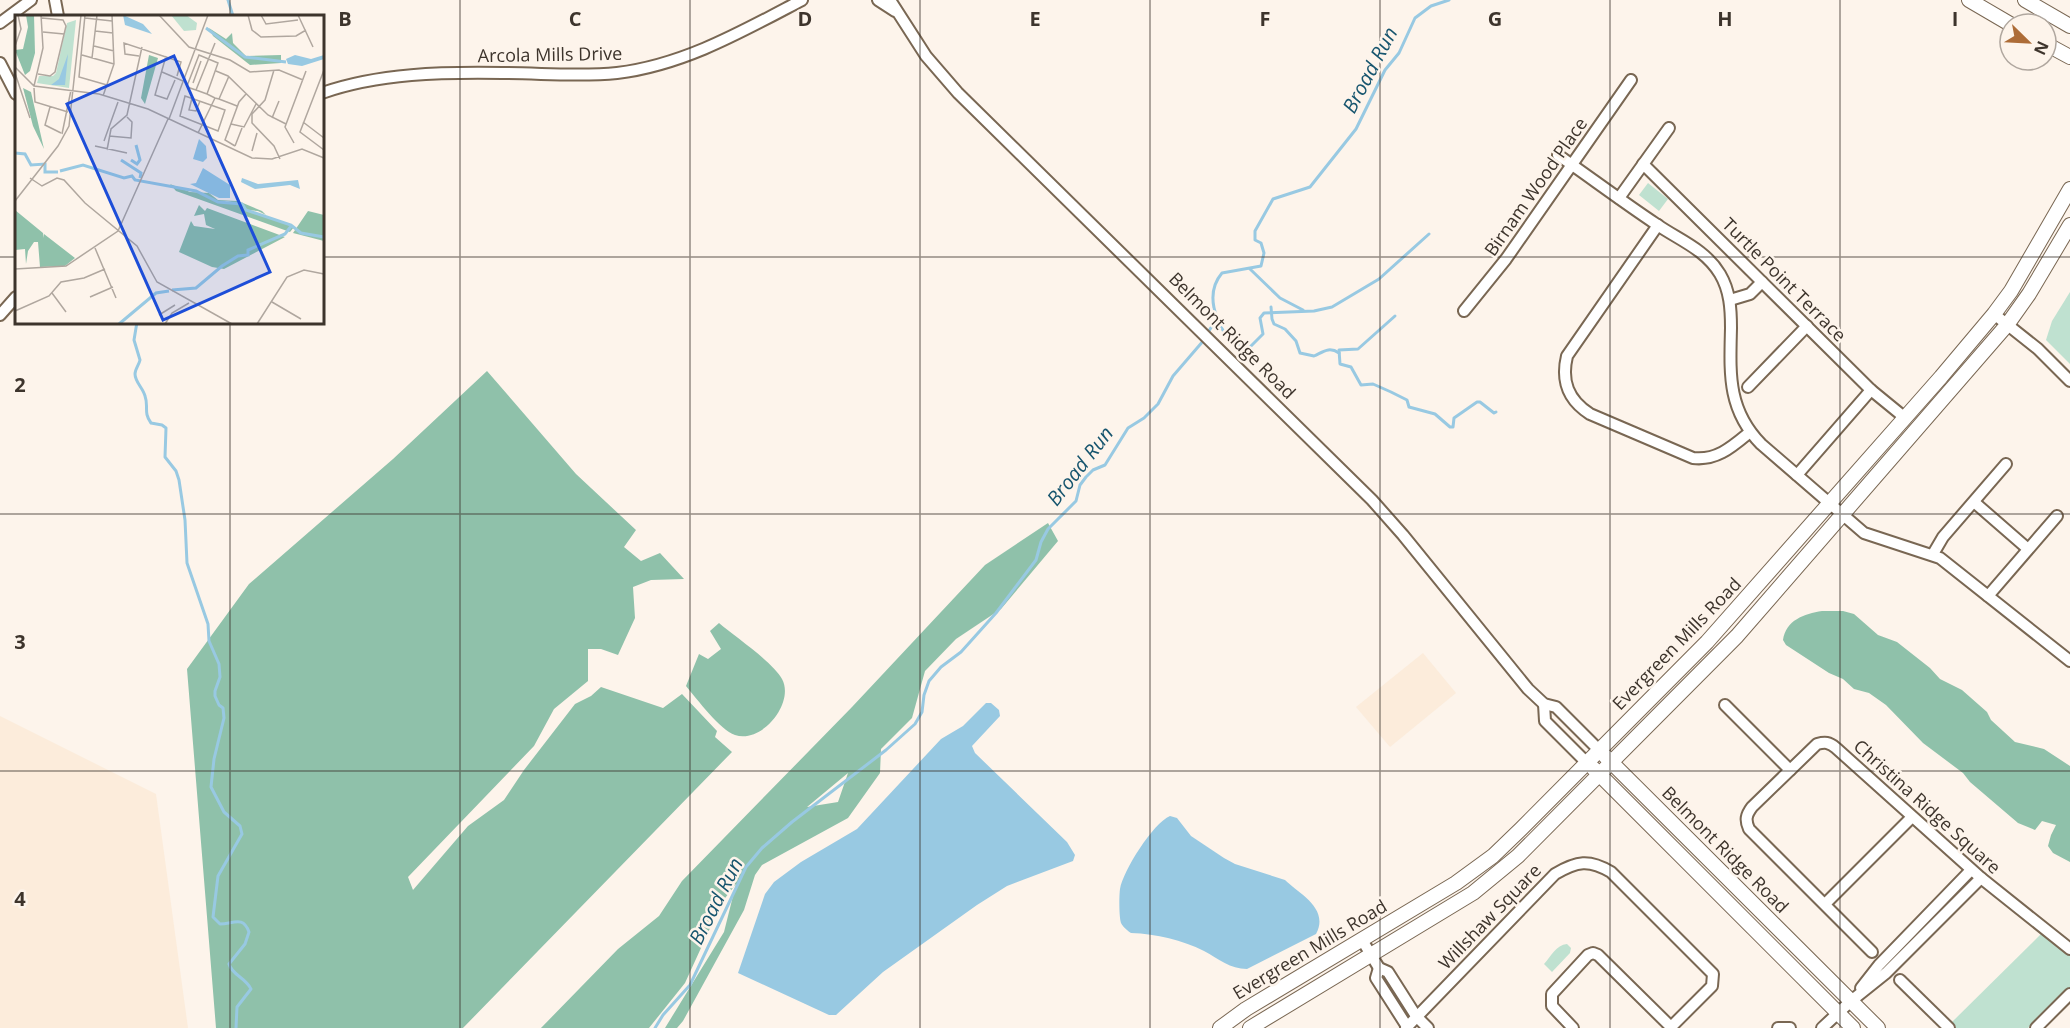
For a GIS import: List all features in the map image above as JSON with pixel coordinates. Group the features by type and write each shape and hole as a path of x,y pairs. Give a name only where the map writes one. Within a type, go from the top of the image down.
{"main road":[{"path":"1969,0 1998,17"},
{"path":"2025,0 2070,26"},
{"name":"Evergreen Mills Road","path":"1220,1028 1456,883 1492,856 1587,763 1707,642 1994,314 2025,269 2070,189"},
{"name":"Evergreen Mills Road","path":"1250,1028 1473,893 1518,856 1737,636 2007,325 2030,294 2070,225"},
{"name":"Belmont Ridge Road","path":"1599,750 1878,1028"},
{"name":"Belmont Ridge Road","path":"1587,763 1853,1028"}],"street":[{"path":"0,23 31,0"},
{"path":"55,0 58,15"},
{"name":"Arcola Mills Drive","path":"324,92 367,81 421,75 502,72 617,73 677,60 719,43 802,0"},
{"path":"878,0 896,12"},
{"name":"Belmont Ridge Road","path":"890,0 926,56 958,93 1378,506 1515,674 1544,704 1556,707 1599,750"},
{"path":"0,63 15,92"},
{"name":"Birnam Wood Place","path":"1464,311 1506,259 1632,80"},
{"path":"1619,198 1669,128"},
{"path":"1558,155 1658,225 1687,242 1706,256 1721,275 1730,300 1731,381 1737,407 1750,432 1864,533 1932,554 2070,661"},
{"name":"Turtle Point Terrace","path":"1643,164 1871,390 1904,417"},
{"path":"1658,225 1567,356 1564,368 1566,389 1576,403 1590,414 1693,458 1710,458 1720,454 1750,432"},
{"path":"1730,300 1750,294 1762,282"},
{"path":"0,315 15,298"},
{"path":"1994,314 2038,349 2070,381"},
{"path":"1748,387 1807,326"},
{"path":"1797,475 1871,390"},
{"path":"1932,554 1943,537 2006,464"},
{"path":"1974,502 2028,549"},
{"path":"1988,596 2058,516"},
{"name":"Belmont Ridge Road","path":"1544,704 1545,721 1587,763"},
{"path":"1725,705 1790,770"},
{"name":"Christina Ridge Square","path":"1872,952 1746,824 1746,818 1752,807 1817,744 1824,742 1831,743 1971,870 2070,949"},
{"path":"1825,904 1912,817"},
{"name":"Willshaw Square","path":"1407,1028 1416,1016 1555,874 1571,865 1584,863 1599,865 1611,872 1713,975 1712,986 1670,1028"},
{"path":"1851,1001 1879,965 1971,870"},
{"path":"1822,1028 1886,973 1981,878"},
{"path":"1362,940 1379,968 1388,972 1416,1016 1428,1028"},
{"path":"1573,1028 1552,1006 1552,994 1588,955 1593,953 1598,955 1670,1028"},
{"path":"1379,968 1376,978 1407,1028"},
{"path":"1900,980 1949,1028"},
{"path":"2036,1028 2070,994"},
{"path":"1778,1028 1790,1028"}],"shaded area":[{"path":"1423,653 1456,693 1390,747 1356,707"},
{"path":"0,716 156,794 188,1028 0,1028"}],"green space":[{"path":"1648,183 1668,199 1659,211 1639,195"},
{"path":"2070,292 2070,364 2046,340 2052,321"},
{"path":"487,371 576,474 636,530 624,547 641,561 660,553 684,579 651,580 633,587 635,618 618,655 601,649 588,649 588,681 554,709 534,746 408,877 413,890 468,826 504,800 575,704 591,696 601,687 663,708 682,694 717,731 715,737 732,752 463,1028 216,1028 187,669 249,584 393,459"},
{"path":"1048,523 1058,541 1001,609 956,639 925,671 912,718 881,749 880,773 848,818 762,865 755,875 744,910 677,1028 665,1028 724,932 736,884 722,902 685,983 649,1028 541,1028 618,949 659,916 682,881 852,707 985,565","holes":["848,773 838,802 807,807"]},
{"path":"1822,611 1843,611 1854,614 1878,635 1897,642 1930,668 1940,679 1962,690 1987,712 1991,720 2015,742 2044,749 2070,766 2070,862 2053,853 2048,846 2056,825 2042,821 2035,830 2018,823 1970,782 1963,773 1923,743 1886,705 1869,693 1854,689 1843,679 1829,673 1786,645 1783,640 1792,623 1803,616"},
{"path":"719,623 762,657 782,679 785,689 780,710 765,728 756,733 745,736 729,732 709,714 686,686 699,654 708,659 721,649 710,631"},
{"path":"2042,933 2070,955 2070,987 2028,1028 1956,1028 1951,1023"},
{"path":"1567,944 1571,948 1570,953 1552,972 1544,964 1557,949"}],"water":[{"path":"986,703 991,703 999,710 1000,716 972,746 975,753 1067,842 1075,855 1073,861 1007,886 977,905 883,972 836,1015 829,1015 738,973 765,894 774,882 801,862 857,829 941,739 963,726"},
{"path":"1170,816 1177,818 1191,836 1224,858 1235,864 1285,880 1316,909 1319,925 1316,934 1247,969 1241,969 1196,947 1160,936 1128,931 1120,920 1119,896 1122,881 1148,837 1163,820"}],"waterway":[{"path":"228,0 233,15"},
{"name":"Broad Run","path":"1207,334 1217,318 1213,294 1218,278 1222,273 1261,266 1264,253 1261,243 1255,240 1255,231 1273,199 1310,187 1356,129 1385,70 1399,53 1415,18 1431,6 1449,0"},
{"path":"1213,324 1221,327 1226,335 1246,351 1263,334 1260,318 1264,313 1314,311 1332,307 1379,279 1429,234"},
{"path":"1250,269 1280,298 1303,310"},
{"path":"1271,307 1274,324 1285,329 1296,341 1300,353 1314,356 1329,350 1339,353"},
{"path":"1395,316 1358,349 1339,350 1340,364 1351,367 1361,385 1373,384 1391,392 1407,400 1409,407 1435,414 1450,427 1453,427 1454,418 1477,402 1494,413 1496,412"},
{"path":"137,324 134,340 140,360 135,377 145,396 151,423 166,428 165,457 176,471 179,480 185,520 187,563 208,624 209,641 219,664 220,677 215,696 223,708 224,718 214,759 211,787 224,812 240,826 242,834 218,876 213,917 220,924 241,922 249,932 245,944 229,964 251,989 237,1007 236,1028"},
{"name":"Broad Run","path":"655,1028 663,1015 690,985 746,867 762,848 792,822 886,750 915,724 922,712 929,681 941,667 961,652 996,613 1036,560 1041,542 1048,529 1076,501 1080,485 1086,477 1093,470 1105,465 1128,428 1144,418 1158,404 1173,376 1204,340"}]}
